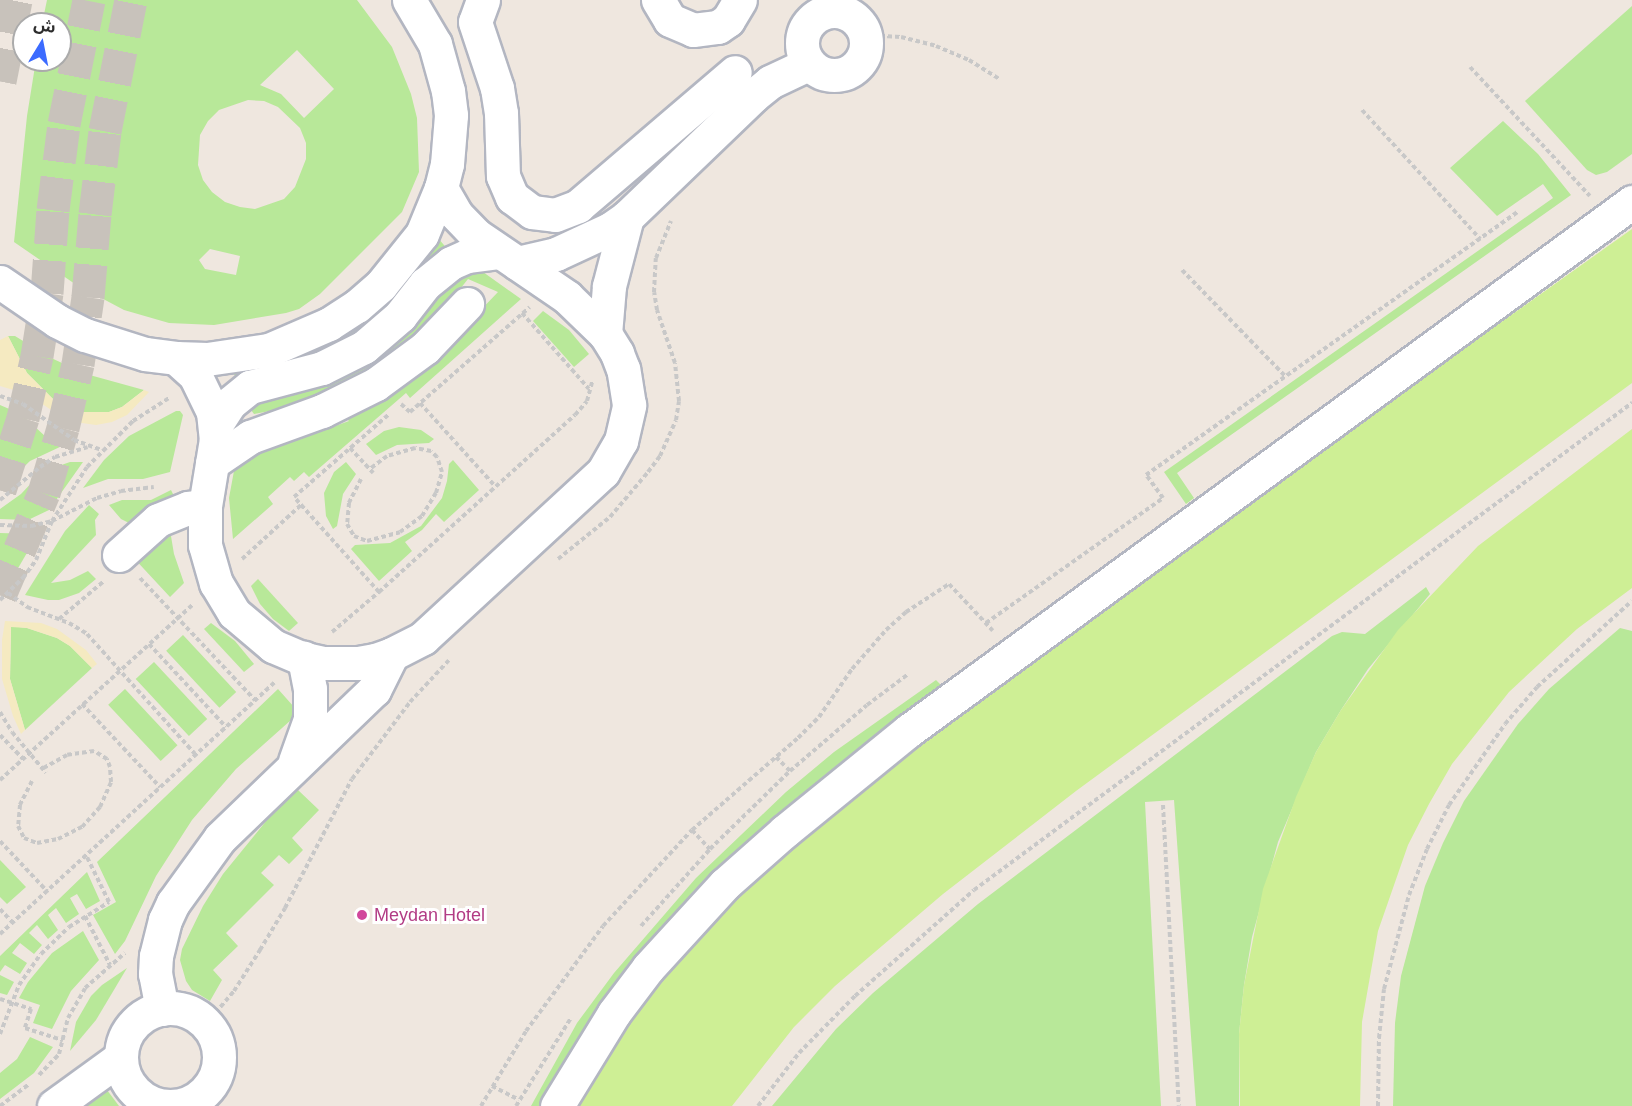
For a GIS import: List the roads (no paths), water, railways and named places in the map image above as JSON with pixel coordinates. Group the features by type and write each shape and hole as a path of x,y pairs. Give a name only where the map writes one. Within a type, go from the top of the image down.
{"lane":[{"path":"0,282 57,321 85,335 135,351 176,358 207,359 269,350 329,324 381,285 403,260 422,234 441,188 451,140 448,91 435,44 410,0"},
{"path":"483,0 475,22 497,88 501,113 503,176 509,192 521,206 543,215 567,212 735,72"},
{"path":"658,0 670,20 693,30 718,27 728,20 740,0"},
{"path":"814,7 847,13 861,25 865,35 865,54 853,70 844,74 825,74 808,64 804,55 802,36 814,7"},
{"path":"215,426 230,403 250,387 322,368 364,346 400,316 424,284 451,263 466,256 508,258 575,247 627,217 753,96 770,82 808,64"},
{"path":"655,140 676,169"},
{"path":"176,358 185,365 203,387 215,426 204,525 209,564 224,598 234,613 273,646 322,663 349,663 392,654 423,638 590,485 614,458 627,423 627,387 617,353 605,334 581,309 553,287 508,258 465,225 441,188"},
{"path":"556,1106 614,1013 648,968 725,884 845,780 1014,653 1621,210"},
{"path":"605,334 609,286 627,217"},
{"path":"212,464 250,437 322,411 376,384 425,348 467,304"},
{"path":"122,558 158,520 188,508 205,506"},
{"path":"162,1009 155,974 156,956 165,920 173,903 220,838 374,690 392,654"},
{"path":"292,768 310,719 310,688 303,657"},
{"path":"162,1009 186,1011 197,1017 214,1035 218,1047 219,1060 210,1085 202,1095 178,1106 150,1102 139,1095 129,1085 120,1058 128,1031 148,1013 162,1009"},
{"path":"54,1106 120,1058"}],"tunnel":[{"path":"0,81 16,0"},
{"path":"0,490 23,418 37,356 47,293 53,210 64,124 89,0"},
{"path":"0,595 44,493 63,428 78,364 88,297 105,131 131,0"}],"place":[{"name":"Meydan Hotel","path":"362,915"}]}
